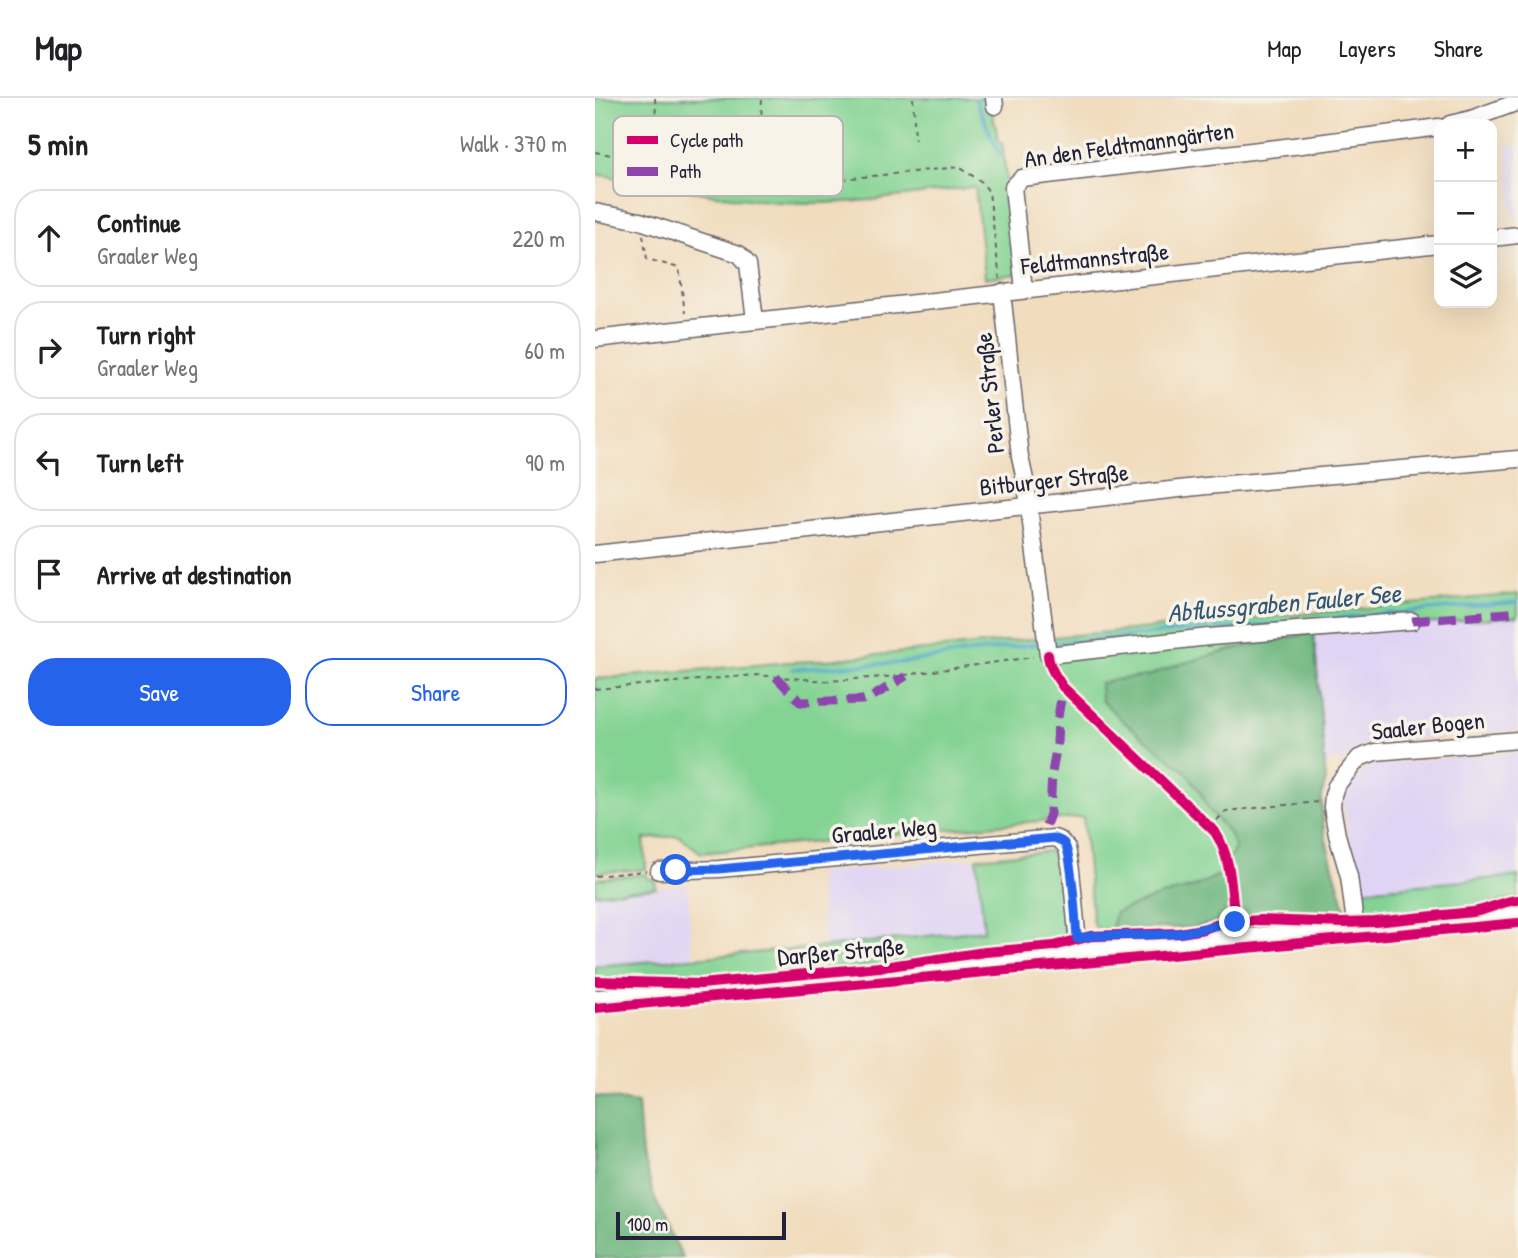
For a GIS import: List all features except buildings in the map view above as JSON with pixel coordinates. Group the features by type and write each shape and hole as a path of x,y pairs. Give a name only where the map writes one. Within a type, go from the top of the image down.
{"main road":[{"name":"Darßer Straße","path":"595,1001 1079,954 1518,917"},
{"name":"Darßer Straße","path":"595,987 714,990"}],"street":[{"path":"1471,119 1518,102"},
{"name":"An den Feldtmanngärten","path":"1024,289 1013,187 1021,178 1434,128"},
{"path":"595,212 640,221 739,254 748,264 755,320"},
{"path":"1497,237 1518,235"},
{"name":"Feldtmannstraße","path":"595,339 1434,245"},
{"name":"Perler Straße","path":"1002,292 1020,457 1048,655"},
{"name":"Bitburger Straße","path":"595,554 1206,486 1518,459"},
{"path":"1048,655 1209,637 1412,621"},
{"name":"Saaler Bogen","path":"1356,931 1349,876 1332,807 1336,786 1359,758 1375,752 1518,740"},
{"name":"Graaler Weg","path":"659,871 719,869 1054,838 1067,848 1079,954"}],"path":[{"path":"655,98 656,116"},
{"path":"762,98 762,116"},
{"path":"913,98 915,140"},
{"path":"595,152 613,155"},
{"path":"843,179 959,167 982,182 989,192 1002,292"},
{"path":"640,221 647,259 679,268 686,328"},
{"path":"595,689 756,675 827,681 898,676 1048,655"},
{"path":"1210,827 1226,811 1324,801"},
{"path":"595,876 659,871"}],"shaded area":[{"path":"1518,146 1518,218 1513,218 1506,147"},
{"path":"1518,616 1518,730 1369,743 1356,748 1340,764 1334,758 1325,768 1314,633"},
{"path":"1518,752 1518,876 1363,890 1348,835 1344,800 1348,789 1364,770 1374,765"},
{"path":"977,858 984,930 824,947 818,873"},
{"path":"687,885 693,958 595,966 595,894"}],"green space":[{"path":"595,98 989,98 999,142 1002,142 1018,274 985,278 975,187 829,203 781,202 722,196 843,196 843,116 613,116 613,177 595,174"},
{"path":"1518,594 1518,616 1314,633 1326,781 1322,794 1323,826 1345,909 1343,922 1244,918 1192,927 1099,930 1093,924 1083,817 701,853 679,836 644,839 646,869 595,873 595,679 817,661"},
{"path":"1314,633 1326,781 1322,794 1323,826 1345,909 1343,922 1244,918 1192,927 1112,930 1116,912 1159,896 1194,887 1223,873 1235,848 1229,833 1208,809 1186,772 1101,700 1100,684 1148,676 1173,666 1241,647"},
{"path":"1050,851 1056,855 1065,933 1060,942 1055,944 897,964 699,982 595,979 595,966 824,947 984,930 977,858"},
{"path":"1359,871 1363,890 1518,876 1518,898 1477,910 1370,921 1363,903"},
{"path":"647,874 647,878 655,880 656,888 595,894 595,879"},
{"path":"595,1096 638,1103 642,1155 655,1199 683,1258 595,1258"}],"waterway":[{"path":"975,98 999,154"},
{"name":"Abflussgraben Fauler See","path":"1216,629 1518,602"},
{"name":"Abflussgraben Fauler See","path":"1053,643 1208,629"},
{"path":"793,669 900,663 1038,644"}],"marked path":[{"path":"1412,621 1518,612"},
{"path":"776,677 800,702 862,700 872,697 906,676"},
{"path":"1046,825 1050,814 1052,773 1063,687"}],"cycle path":[{"path":"1048,655 1051,668 1063,687 1215,832 1228,864 1235,922"},
{"path":"595,981 701,984 890,966 985,952 1054,946 1091,936 1179,933 1216,924 1260,920 1375,922 1473,912 1518,900"},
{"path":"595,1008 1518,923"}],"route":[{"path":"676,870 719,869 1054,838 1067,848 1077,939 1091,936 1179,933 1235,922"}]}
